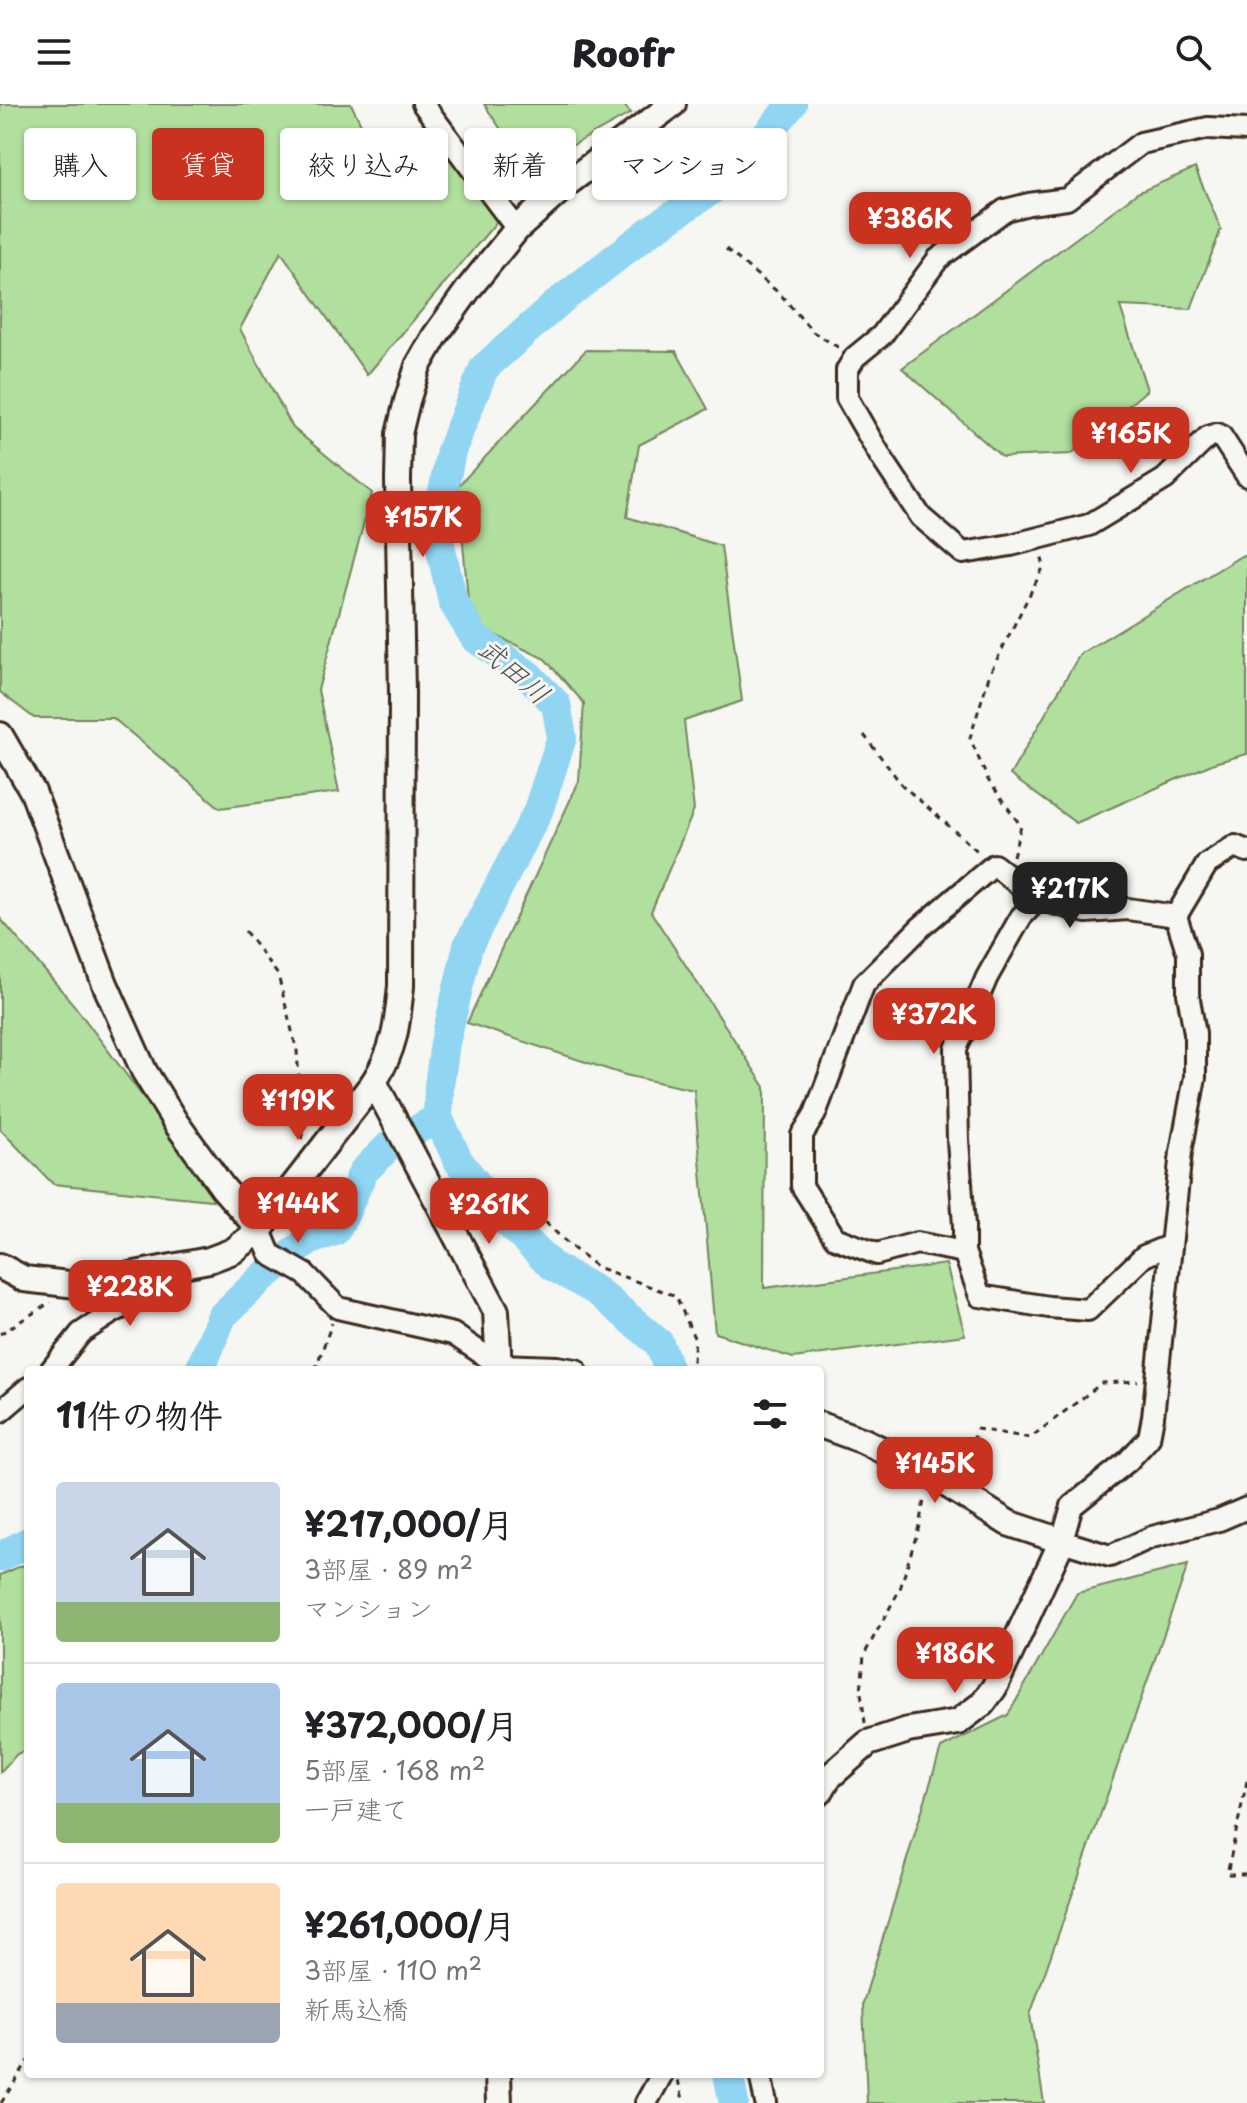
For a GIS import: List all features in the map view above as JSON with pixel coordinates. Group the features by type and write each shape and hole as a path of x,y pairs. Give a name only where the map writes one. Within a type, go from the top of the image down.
{"street":[{"path":"423,104 517,229"},
{"path":"0,1266 24,1279 77,1285 209,1260 233,1251 260,1230 378,1091 393,1046 401,986 399,434 418,366 470,287 517,229 569,182 673,104"},
{"path":"1247,130 1208,128 1141,143 1067,199 1005,210 938,259 882,335 855,357 847,370 847,398 881,457 921,517 963,553 1089,525 1165,479 1208,437 1217,434 1247,476"},
{"path":"0,735 33,792 105,984 144,1071 176,1123 223,1188 260,1230 270,1254 305,1274 338,1308 453,1334 498,1366"},
{"path":"824,1785 868,1743 908,1730 958,1722 982,1704 994,1688 1062,1541 1072,1506 1128,1461 1149,1438 1158,1380 1181,1152 1195,1077 1195,1033 1188,994 1188,954 1176,916 1207,864 1235,846 1247,851"},
{"path":"964,1252 917,1243 877,1254 835,1238 802,1186 802,1135 815,1114 864,984 921,927 1001,870 1038,899 1086,912 1128,909 1176,916"},
{"path":"1038,899 1021,917 994,965 956,1049 964,1252 980,1296 1088,1310 1144,1256 1171,1245"},
{"path":"378,1091 496,1311 499,1366"},
{"path":"54,1366 81,1333 113,1312 160,1290 165,1268"},
{"path":"0,1412 24,1391"},
{"path":"824,1426 864,1441 930,1474 1008,1523 1110,1556 1152,1537 1219,1520 1247,1508"},
{"path":"646,2103 660,2078"},
{"path":"761,2078 766,2103"}],"path":[{"path":"726,249 780,294 813,332 855,357"},
{"path":"864,735 902,785 1001,870 1021,826 988,780 970,738 990,673 1044,566 1037,539"},
{"path":"245,931 278,975 297,1051 303,1135 299,1148"},
{"path":"511,1189 568,1244 597,1267 676,1296 695,1340 692,1366"},
{"path":"0,1334 77,1285"},
{"path":"316,1366 338,1308"},
{"path":"868,1743 861,1692 864,1655 900,1589 918,1530 932,1466 965,1463 977,1429 1030,1438 1102,1383 1158,1380"},
{"path":"1247,1781 1227,1874 1247,1874"},
{"path":"1,2103 24,2067"},
{"path":"678,2078 684,2103"}],"green space":[{"path":"0,104 351,104 363,128 280,128 280,200 448,200 448,145 464,168 464,200 486,200 499,219 367,375 281,252 240,329 293,428 372,493 318,690 339,792 220,808 113,718 34,718 0,692"},
{"path":"484,104 623,104 631,113 604,128 592,128 592,135 576,143 576,128 500,128"},
{"path":"1195,168 1221,229 1191,309 1120,306 1147,390 1071,454 1002,457 902,368 1137,193"},
{"path":"586,350 676,351 708,409 639,445 627,517 721,546 742,701 684,721 694,810 651,912 765,1087 764,1288 946,1264 965,1335 793,1358 715,1333 694,1090 625,1075 467,1023 579,781 584,703 545,659 470,623 458,486"},
{"path":"1241,556 1247,556 1247,754 1214,763 1076,823 1010,775 1080,654"},
{"path":"0,918 74,1005 221,1201 53,1184 0,1129"},
{"path":"24,1565 24,1751 0,1772 0,1575"},
{"path":"1188,1565 1030,2015 1044,2103 867,2103 863,2003 941,1748 1008,1715 1077,1593"}],"waterway":[{"name":"武田川","path":"668,1366 659,1343 598,1292 552,1266 508,1223 459,1162 438,1118 445,1043 468,946 538,811 562,737 556,704 527,674 475,638 453,602 436,528 451,451 484,368 560,301 650,231 734,175 792,104"},
{"path":"202,1366 222,1316 263,1277 308,1241 335,1231 363,1172 390,1145 438,1118"},
{"path":"0,1557 24,1544"},
{"name":"武田川","path":"729,2078 734,2103"}]}
